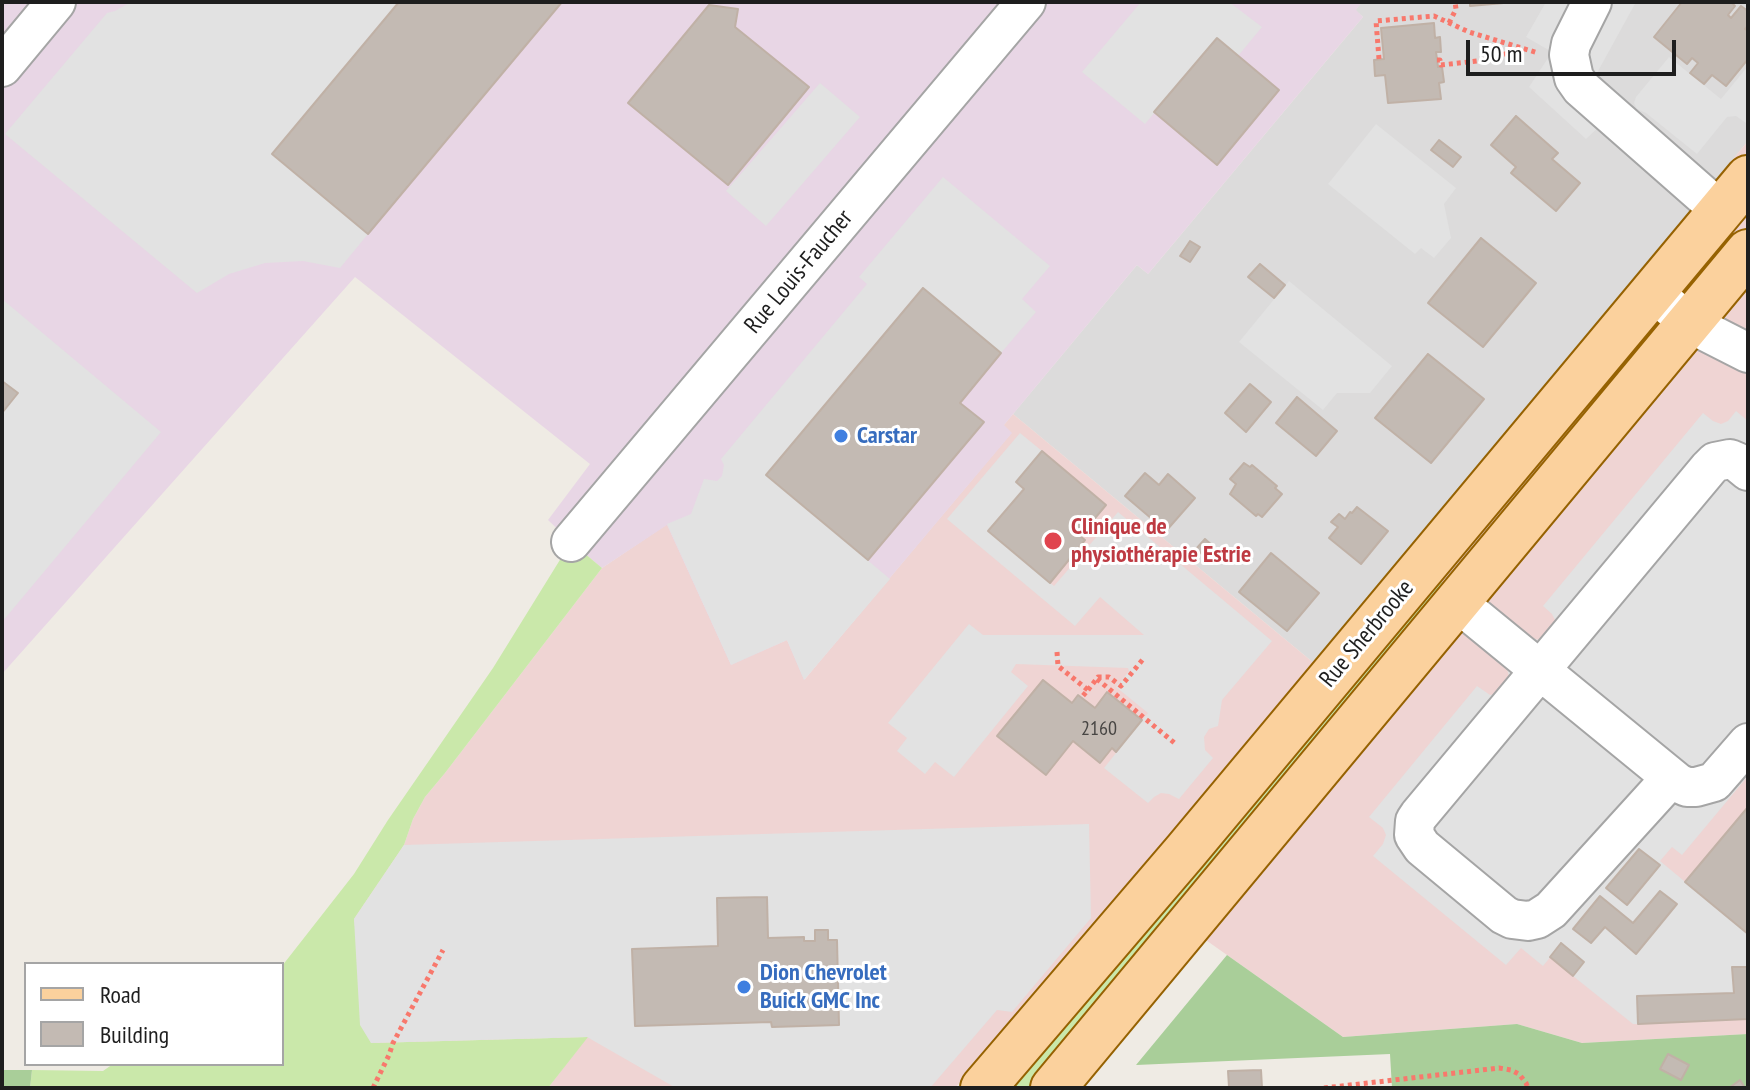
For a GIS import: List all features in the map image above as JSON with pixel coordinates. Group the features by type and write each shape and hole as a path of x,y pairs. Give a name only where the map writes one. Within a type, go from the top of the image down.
{"main road":[{"name":"Rue Sherbrooke","path":"983,1088 1185,852 1748,178"},
{"name":"Rue Sherbrooke","path":"1053,1088 1748,252"}],"street":[{"path":"2,67 56,2"},
{"name":"Rue Louis-Faucher","path":"571,542 1026,2"},
{"path":"1592,2 1571,44 1570,62 1574,78 1581,88 1721,211"},
{"path":"1654,293 1689,323 1748,353"},
{"path":"1671,778 1551,910 1528,921 1504,915 1422,847 1414,835 1413,828 1419,815 1715,462 1730,459 1748,471"},
{"path":"1458,603 1671,778 1687,787 1705,786 1721,775 1748,743"}],"path":[{"path":"1449,23 1456,9 1455,2"},
{"path":"1379,59 1376,21 1434,16 1469,32 1570,62"},
{"path":"1437,60 1441,65 1486,60 1522,48"},
{"path":"1057,652 1058,666 1088,690"},
{"path":"1082,697 1098,677 1109,677 1121,686 1144,658"},
{"path":"1097,679 1177,745"},
{"path":"373,1088 393,1043 443,950"},
{"path":"1324,1088 1499,1068 1519,1074 1528,1088"}],"shaded area":[{"path":"2,2 1362,2 1356,10 1363,17 1148,274 1137,265 1004,425 1012,433 804,680 787,640 731,665 667,525 602,568 571,542 548,520 590,464 355,277 2,674"},
{"path":"131,2 399,2 272,154 368,234 340,268 303,261 265,263 229,274 197,293 5,134 107,13"},
{"path":"1141,2 1229,2 1262,27 1238,56 1217,38 1145,124 1082,72"},
{"path":"1362,2 1748,2 1748,141 1315,664 1013,414 1137,265 1148,274 1363,17 1355,10"},
{"path":"1546,2 1636,2 1597,73 1602,124 1586,139 1529,87 1552,52 1526,37"},
{"path":"1669,57 1721,99 1748,66 1746,123 1736,116 1727,117 1697,154 1637,109 1634,103 1636,97"},
{"path":"820,83 860,117 766,226 726,191"},
{"path":"1376,124 1456,188 1444,204 1451,238 1434,258 1421,248 1415,254 1328,184"},
{"path":"1748,141 1748,1034 1582,1043 1517,1024 1343,1037 1128,885 955,1088 548,1088 587,1037 371,1043 354,919 404,845 425,797 602,568 667,524 731,664 787,640 805,679 1011,433 1003,426 1013,414 1315,664"},
{"path":"943,177 1050,266 1022,299 1036,312 1001,353 922,288 766,475 890,579 804,680 787,640 731,665 667,524 691,514 704,479 717,481 722,476 724,465 721,459 867,284 859,277"},
{"path":"1289,281 1392,366 1370,393 1337,393 1323,410 1239,342"},
{"path":"2,299 161,432 2,622 2,413 18,394 2,381"},
{"path":"1736,411 1748,421 1748,776 1682,855 1672,847 1660,861 1748,934 1748,967 1732,968 1734,993 1638,996 1638,1024 1633,1024 1573,976 1584,962 1561,944 1543,966 1521,948 1506,965 1373,856 1386,835 1383,828 1369,817 1477,686 1490,695 1497,694 1510,679 1507,669 1497,662 1523,631 1532,638 1546,639 1555,627 1555,620 1543,606 1703,413 1721,424"},
{"path":"1020,433 1042,451 1016,482 1024,489 988,531 1050,583 1054,586 1118,512 1272,641 1222,700 1218,726 1209,729 1204,737 1205,750 1213,758 1179,799 1161,793 1148,803 1104,768 1148,713 1116,687 1129,671 1128,668 1016,664 1011,672 1028,686 954,777 935,762 925,774 897,751 907,738 888,723 969,624 983,635 1144,635 1100,597 1075,626 947,519"},
{"path":"1089,824 1091,918 1012,1012 997,1010 930,1088 676,1088 587,1037 371,1043 360,1025 354,919 404,845","holes":["767,897 768,938 837,940 839,1025 772,1027 771,1022 635,1026 633,949 718,946 717,898"]}],"green space":[{"path":"571,542 602,568 425,797 404,845 354,919 371,1043 588,1037 548,1088 30,1088 32,1070 103,1071 110,1066 284,1066 284,963 354,874 493,668"},
{"path":"1436,577 1445,585 1389,663 1030,1088 1007,1088"},
{"path":"1227,955 1343,1037 1517,1024 1582,1043 1748,1034 1748,1088 1392,1088 1390,1054 1136,1065"},
{"path":"2,1070 32,1070 30,1088 2,1088"}],"building":[{"path":"399,2 562,2 368,234 272,154"},
{"path":"1470,2 1515,2 1470,6"},
{"path":"1682,2 1731,2 1735,6 1728,15 1731,18 1741,6 1748,11 1748,26 1745,29 1748,31 1748,59 1726,86 1712,75 1704,84 1690,73 1698,63 1692,58 1687,64 1654,37"},
{"path":"709,5 738,9 735,27 809,87 728,185 628,103"},
{"path":"1434,23 1435,38 1440,37 1441,52 1436,52 1444,82 1439,83 1441,99 1388,103 1385,75 1375,76 1374,60 1384,59 1381,28"},
{"path":"1217,38 1279,90 1217,165 1154,112"},
{"path":"1516,116 1558,153 1552,159 1580,183 1556,211 1511,173 1516,167 1491,145"},
{"path":"1439,140 1461,157 1453,167 1431,150"},
{"path":"1481,238 1536,283 1483,347 1428,303"},
{"path":"1190,241 1200,247 1190,262 1180,256"},
{"path":"1260,264 1285,285 1274,298 1248,277"},
{"path":"923,288 1001,353 960,403 984,422 868,560 766,475"},
{"path":"1428,354 1484,399 1431,463 1375,418"},
{"path":"2,381 18,393 2,413"},
{"path":"1250,384 1271,402 1246,432 1225,413"},
{"path":"1297,397 1337,431 1316,456 1276,423"},
{"path":"1042,451 1106,505 1080,536 1085,540 1050,583 988,531 1024,489 1016,482"},
{"path":"1244,463 1250,467 1252,465 1282,494 1262,517 1256,516 1230,494 1236,484 1230,479"},
{"path":"1145,473 1159,485 1168,474 1195,498 1166,531 1125,496"},
{"path":"1357,507 1388,531 1361,564 1329,538 1338,527 1331,522 1339,514 1345,519"},
{"path":"1205,539 1213,546 1204,556 1196,549"},
{"path":"1271,553 1319,593 1287,631 1239,592"},
{"path":"1043,680 1072,703 1078,695 1095,708 1107,692 1142,720 1116,752 1112,748 1100,763 1073,741 1046,775 997,736"},
{"path":"1748,807 1748,934 1685,882"},
{"path":"1639,849 1660,865 1627,905 1606,888"},
{"path":"1660,891 1677,904 1636,954 1605,927 1591,943 1573,929 1600,896 1633,923"},
{"path":"767,897 768,938 804,937 804,941 815,941 815,930 828,930 828,940 837,940 839,1025 772,1027 771,1022 635,1026 632,949 718,946 717,898"},
{"path":"1561,943 1584,962 1573,976 1550,957"},
{"path":"1732,967 1748,967 1748,1019 1638,1024 1637,996 1734,993"},
{"path":"1668,1054 1689,1065 1681,1080 1660,1069"},
{"path":"1261,1070 1262,1088 1229,1087 1228,1071"},
{"path":"1740,1080 1745,1088 1729,1088"}],"place":[{"name":"Carstar","path":"841,436"},
{"name":"Clinique de physiothérapie Estrie","path":"1053,541"},
{"name":"Dion Chevrolet Buick GMC Inc","path":"744,987"}]}
